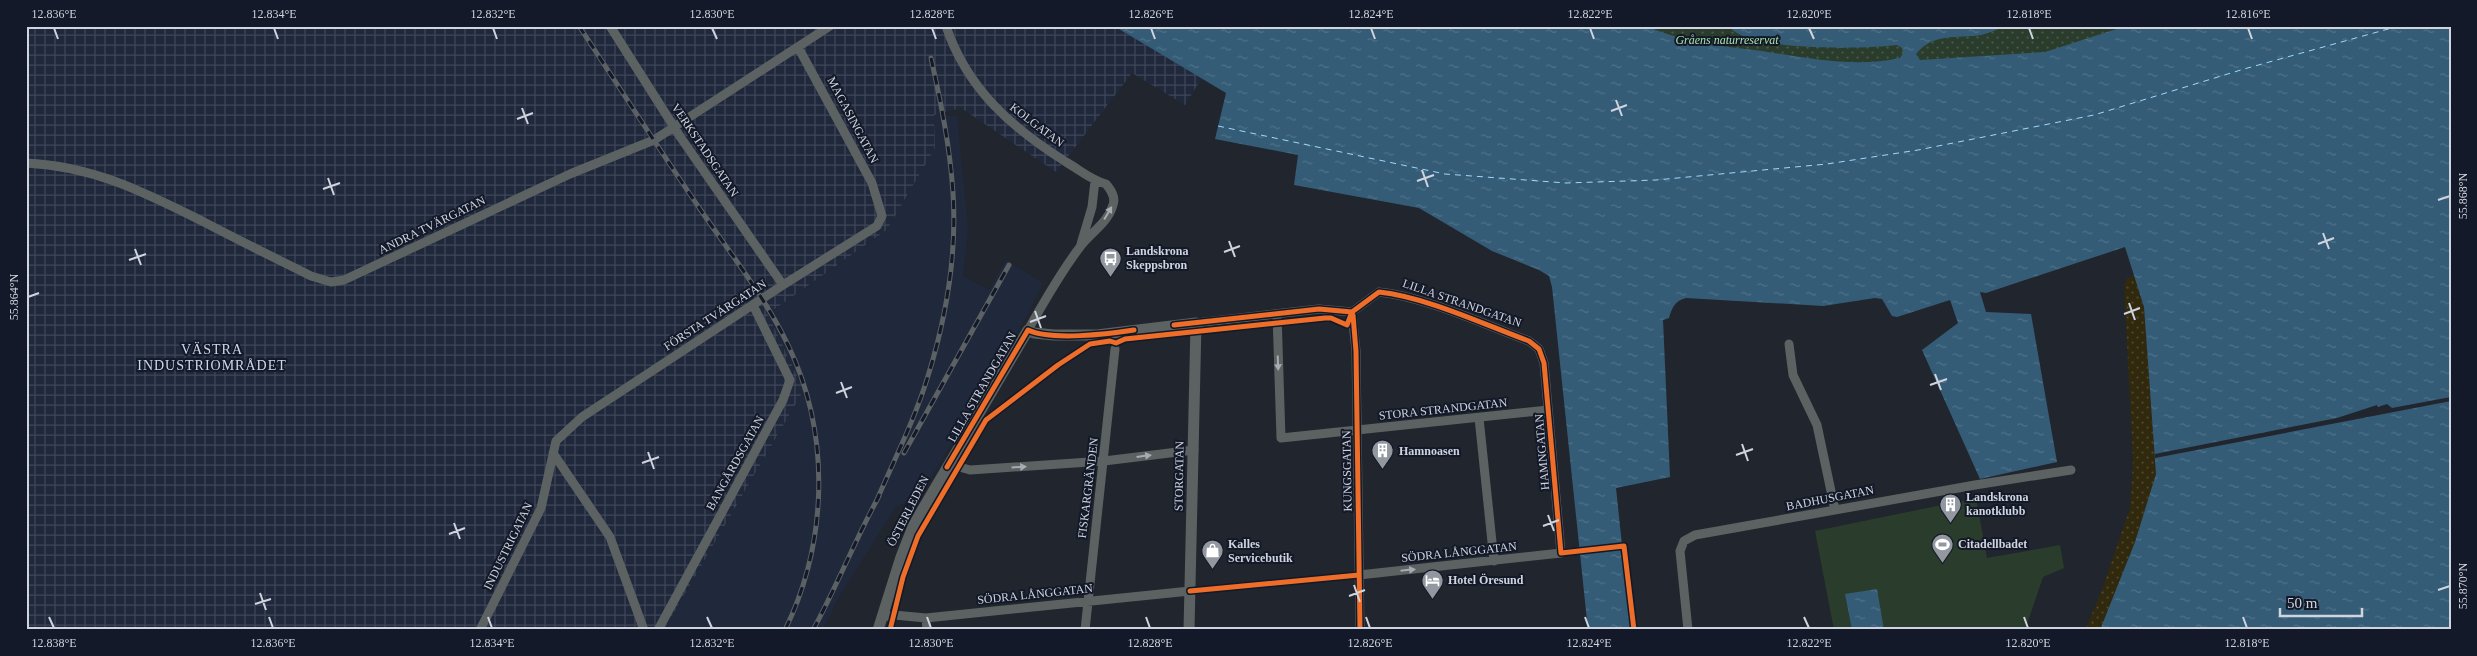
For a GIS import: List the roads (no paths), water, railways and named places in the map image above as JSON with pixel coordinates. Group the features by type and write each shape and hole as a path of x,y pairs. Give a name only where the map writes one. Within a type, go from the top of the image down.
{"street":[{"name":"VERKSTADSGATAN","path":"610,26 674,128 782,285"},
{"name":"ANDRA TVÄRGATAN","path":"26,163 64,166 103,176 136,188 311,276 331,282 358,275 570,174 636,148 674,128 830,26"},
{"name":"KOLGATAN","path":"946,26 965,70 1004,118 1043,147 1095,181 1106,184 1110,188 1114,199 1113,205 1098,230 1080,246"},
{"name":"MAGASINGATAN","path":"798,46 872,183 881,208"},
{"name":"KOLGATAN","path":"1028,330 1080,246 1092,207 1095,181"},
{"name":"FÖRSTA TVÄRGATAN","path":"556,441 582,417 782,285 877,226 882,216 881,208"},
{"name":"LILLA STRANDGATAN","path":"949,464 1028,330 1034,333 1054,335 1097,336 1319,309 1352,312 1379,292 1395,294 1529,341 1539,349"},
{"name":"BANGÅRDSGATAN","path":"658,630 783,400 790,380 753,304"},
{"name":"KUNGSGATAN","path":"1352,312 1356,351 1355,431 1360,630"},
{"name":"STORA STRANDGATAN","path":"1277,314 1281,438 1548,410"},
{"name":"STORGATAN","path":"1189,630 1196,323"},
{"path":"1789,344 1793,375 1817,424 1835,510"},
{"name":"FISKARGRÄNDEN","path":"1085,630 1115,349"},
{"name":"HAMNGATAN","path":"1539,349 1544,362 1561,554"},
{"path":"1479,418 1494,561"},
{"name":"INDUSTRIGATAN","path":"480,630 541,508 550,476 556,441"},
{"path":"949,464 970,470 1104,461 1194,450"},
{"path":"553,454 610,537 644,630"},
{"name":"ÖSTERLEDEN","path":"878,630 901,557 914,524 949,464"},
{"name":"BADHUSGATAN","path":"1688,630 1680,551 1684,541 1695,535 2071,470"},
{"name":"SÖDRA LÅNGGATAN","path":"1359,575 1561,554"},
{"name":"SÖDRA LÅNGGATAN","path":"883,617 894,615 926,618 1190,591"},
{"path":"926,618 927,630"}],"water":[{"path":"1114,26 1646,26 1689,40 1718,45 1831,61 1866,62 1900,58 1903,53 1902,48 1897,45 1835,48 1782,44 1758,40 1740,34 1729,26 2006,26 1981,35 1938,39 1930,42 1916,54 1920,60 2045,52 2126,26 2451,26 2451,630 2100,630 2135,542 2156,474 2144,307 2125,247 1986,293 1980,292 1986,312 2031,314 2057,462 1980,479 1922,350 1958,323 1950,300 1897,317 1892,316 1882,299 1875,298 1823,306 1686,298 1679,301 1673,308 1669,318 1663,320 1670,477 1616,488 1631,630 1588,630 1552,287 1549,276 1492,251 1419,208 1294,185 1298,155 1215,139 1226,93"},
{"path":"1877,589 1884,630 1852,630 1845,594"}],"railway":[{"path":"579,26 758,292 779,327 802,379 812,415 817,451 819,488 816,525 810,561 799,596 785,630"},
{"path":"876,502 911,424 923,392 940,332 952,262 954,216 950,159 931,58"},
{"path":"904,453 1009,265"},
{"path":"813,630 879,496"}],"place":[{"name":"Landskrona Skeppsbron","path":"1110,277"},
{"name":"Hamnoasen","path":"1383,470"},
{"name":"Landskrona kanotklubb","path":"1950,523"},
{"name":"Citadellbadet","path":"1942,563"},
{"name":"Kalles Servicebutik","path":"1212,570"},
{"name":"Hotel Öresund","path":"1432,599"}],"district":[{"name":"VÄSTRA INDUSTRIOMRÅDET","path":"212,358"}],"park label":[{"name":"Gråens naturreservat","path":"1727,40"}]}
